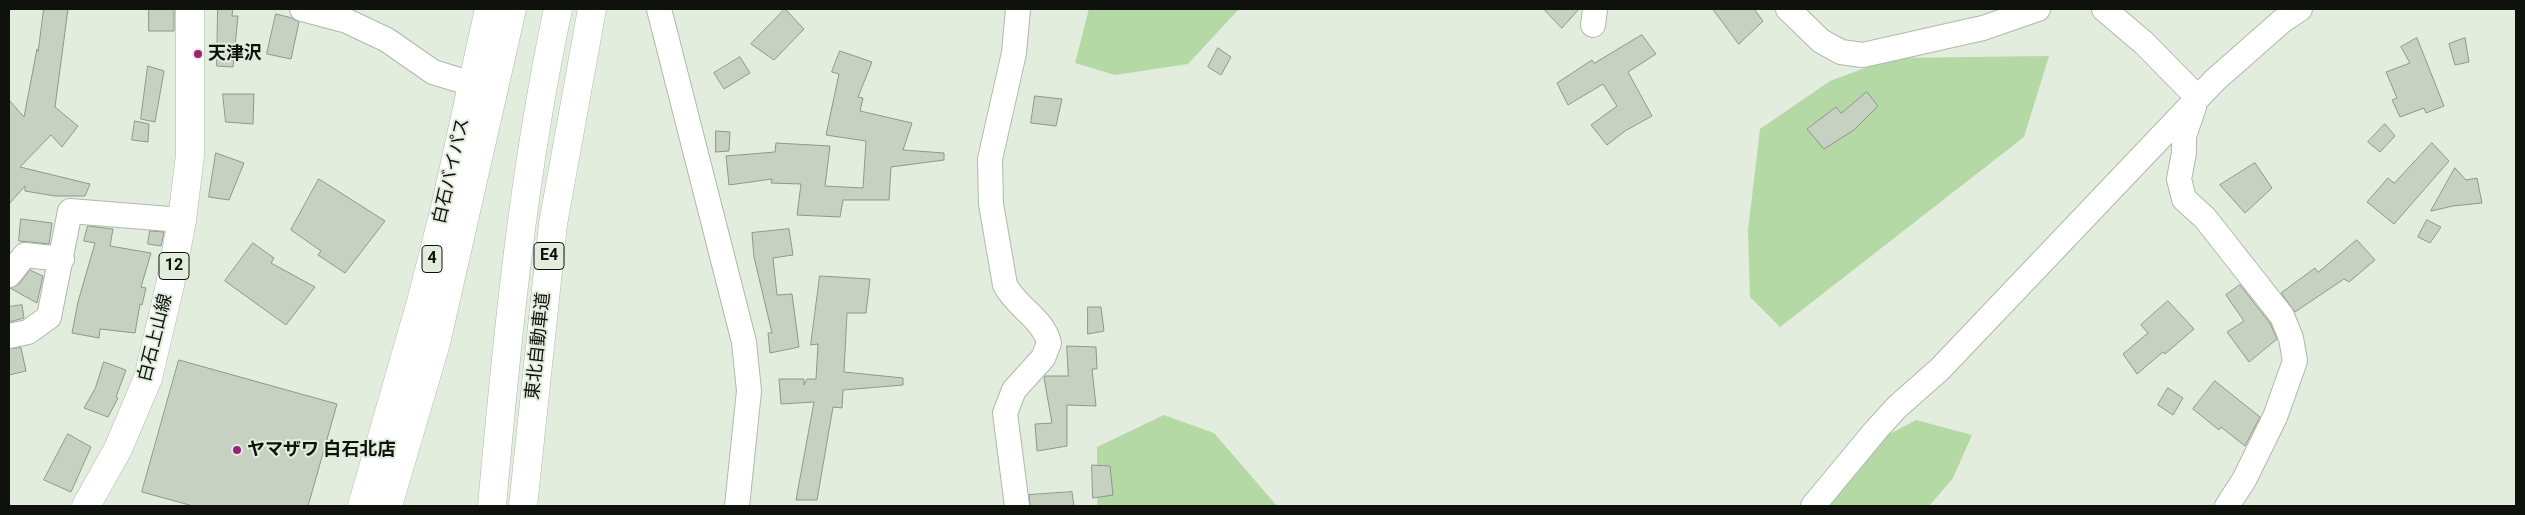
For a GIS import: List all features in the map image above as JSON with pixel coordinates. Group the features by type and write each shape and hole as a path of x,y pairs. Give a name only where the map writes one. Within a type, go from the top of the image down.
{"main road":[{"name":"白石上山線","path":"86,506 118,448 148,378 158,343 182,220 190,146 190,9"},
{"name":"白石バイパス","path":"362,506 421,302 489,9"},
{"name":"白石バイパス","path":"388,506 436,343 512,9"},
{"name":"東北自動車道","path":"492,506 520,223 547,59 558,9"},
{"name":"東北自動車道","path":"524,506 553,224 592,9"}],"street":[{"path":"302,9 347,20 387,40 433,72 472,84"},
{"path":"659,9 744,342 749,391 737,506"},
{"path":"1017,506 1005,413 1014,390 1043,358 1049,343 1043,328 1012,298 1005,285 989,191 992,146 1014,53 1018,9"},
{"path":"1788,9 1821,41 1841,52 1863,55 1984,28 2038,9"},
{"path":"2104,9 2144,43 2198,98"},
{"path":"1813,506 1897,406 1940,370 2198,98 2240,57 2300,9"},
{"path":"2198,98 2184,136 2184,153 2179,179 2184,199 2205,218 2282,316 2291,338 2294,361 2275,417 2244,480 2227,506"},
{"path":"9,336 28,332 49,317 70,211 182,220"},
{"path":"9,275 24,255 62,259"}],"green space":[{"path":"1089,9 1239,9 1188,64 1115,75 1075,63"},
{"path":"2049,56 2024,137 1780,327 1750,297 1748,230 1760,129 1830,81 1892,58"},
{"path":"1164,415 1214,433 1277,506 1097,506 1097,447"},
{"path":"1916,420 1972,435 1953,478 1929,506 1802,506 1863,448"}],"building":[{"path":"44,9 68,9 55,107 78,126 62,147 51,135 20,167 90,184 85,196 55,196 25,191 25,186 9,204 9,100 24,117 37,49 38,51"},
{"path":"149,9 174,9 174,31 149,31"},
{"path":"218,9 233,9 232,16 238,16 233,67 217,66"},
{"path":"785,9 804,29 774,60 751,44"},
{"path":"1544,9 1579,9 1562,28"},
{"path":"1713,9 1754,9 1763,21 1739,44"},
{"path":"276,14 299,22 291,59 267,54"},
{"path":"1642,35 1656,54 1628,72 1652,116 1625,131 1607,145 1591,125 1617,106 1603,84 1568,105 1557,83 1592,60 1594,63"},
{"path":"2417,38 2444,106 2426,113 2424,108 2400,117 2392,100 2397,98 2386,72 2410,63 2401,47"},
{"path":"2465,38 2469,62 2455,65 2449,44"},
{"path":"1218,48 1231,57 1221,75 1208,67"},
{"path":"840,51 872,62 858,97 863,98 860,111 912,123 903,150 944,153 944,160 891,167 889,200 843,200 840,217 797,215 801,184 771,183 772,179 729,185 726,156 775,152 776,143 830,146 825,186 863,188 866,141 826,135 839,74 832,72"},
{"path":"740,57 750,73 724,89 714,73"},
{"path":"148,66 164,71 155,122 141,119"},
{"path":"1867,92 1878,106 1854,130 1824,149 1807,129 1836,107 1841,113"},
{"path":"223,94 254,94 253,124 226,122"},
{"path":"1035,96 1062,99 1056,126 1031,123"},
{"path":"135,121 149,124 148,142 132,140"},
{"path":"2385,124 2395,136 2380,152 2368,142"},
{"path":"716,131 730,132 729,151 716,152"},
{"path":"2432,143 2449,161 2394,224 2367,202 2388,178 2394,183"},
{"path":"216,153 244,163 229,200 209,197"},
{"path":"2255,163 2272,188 2245,213 2220,185"},
{"path":"2455,168 2466,180 2477,178 2482,203 2453,206 2431,211"},
{"path":"319,179 385,221 345,273 318,255 321,251 291,230"},
{"path":"21,219 52,223 49,244 19,241"},
{"path":"2427,220 2441,227 2430,243 2418,237"},
{"path":"88,226 113,229 110,246 151,253 141,287 146,288 142,305 140,304 135,333 100,329 99,338 72,333 78,302 95,243 84,241"},
{"path":"789,229 793,255 773,258 777,295 792,294 799,347 770,353 768,333 772,333 754,257 752,233"},
{"path":"150,231 164,232 161,246 148,244"},
{"path":"2357,240 2375,260 2349,282 2344,279 2295,312 2281,293 2315,268 2318,272"},
{"path":"253,243 274,258 271,263 315,287 286,325 225,281"},
{"path":"30,270 43,276 37,303 10,288 19,284"},
{"path":"820,276 870,279 866,313 847,313 844,372 903,378 903,385 843,390 842,408 833,407 817,500 796,500 814,402 781,404 779,379 804,379 804,385 807,379 816,379 818,344 811,345"},
{"path":"2240,285 2270,323 2277,339 2249,362 2227,332 2244,321 2226,295"},
{"path":"2168,301 2194,329 2165,354 2163,352 2137,374 2123,354 2148,333 2141,325"},
{"path":"22,305 24,318 9,322 9,307"},
{"path":"1088,307 1101,307 1104,331 1088,334"},
{"path":"1067,346 1096,347 1097,369 1092,369 1096,406 1067,405 1067,446 1037,451 1035,424 1052,423 1044,378 1045,376 1068,376"},
{"path":"21,348 26,371 9,375 9,349"},
{"path":"179,360 337,404 308,506 193,506 142,492"},
{"path":"104,362 126,370 116,397 118,398 108,417 84,408 95,389"},
{"path":"2215,381 2260,417 2245,446 2221,427 2219,430 2193,409"},
{"path":"2168,388 2183,398 2173,415 2158,405"},
{"path":"68,434 91,447 71,492 44,480"},
{"path":"1092,465 1110,466 1113,495 1093,498"},
{"path":"1072,492 1074,506 1030,506 1029,495"}],"place":[{"name":"天津沢","path":"198,54"},
{"name":"ヤマザワ 白石北店","path":"237,450"}]}
